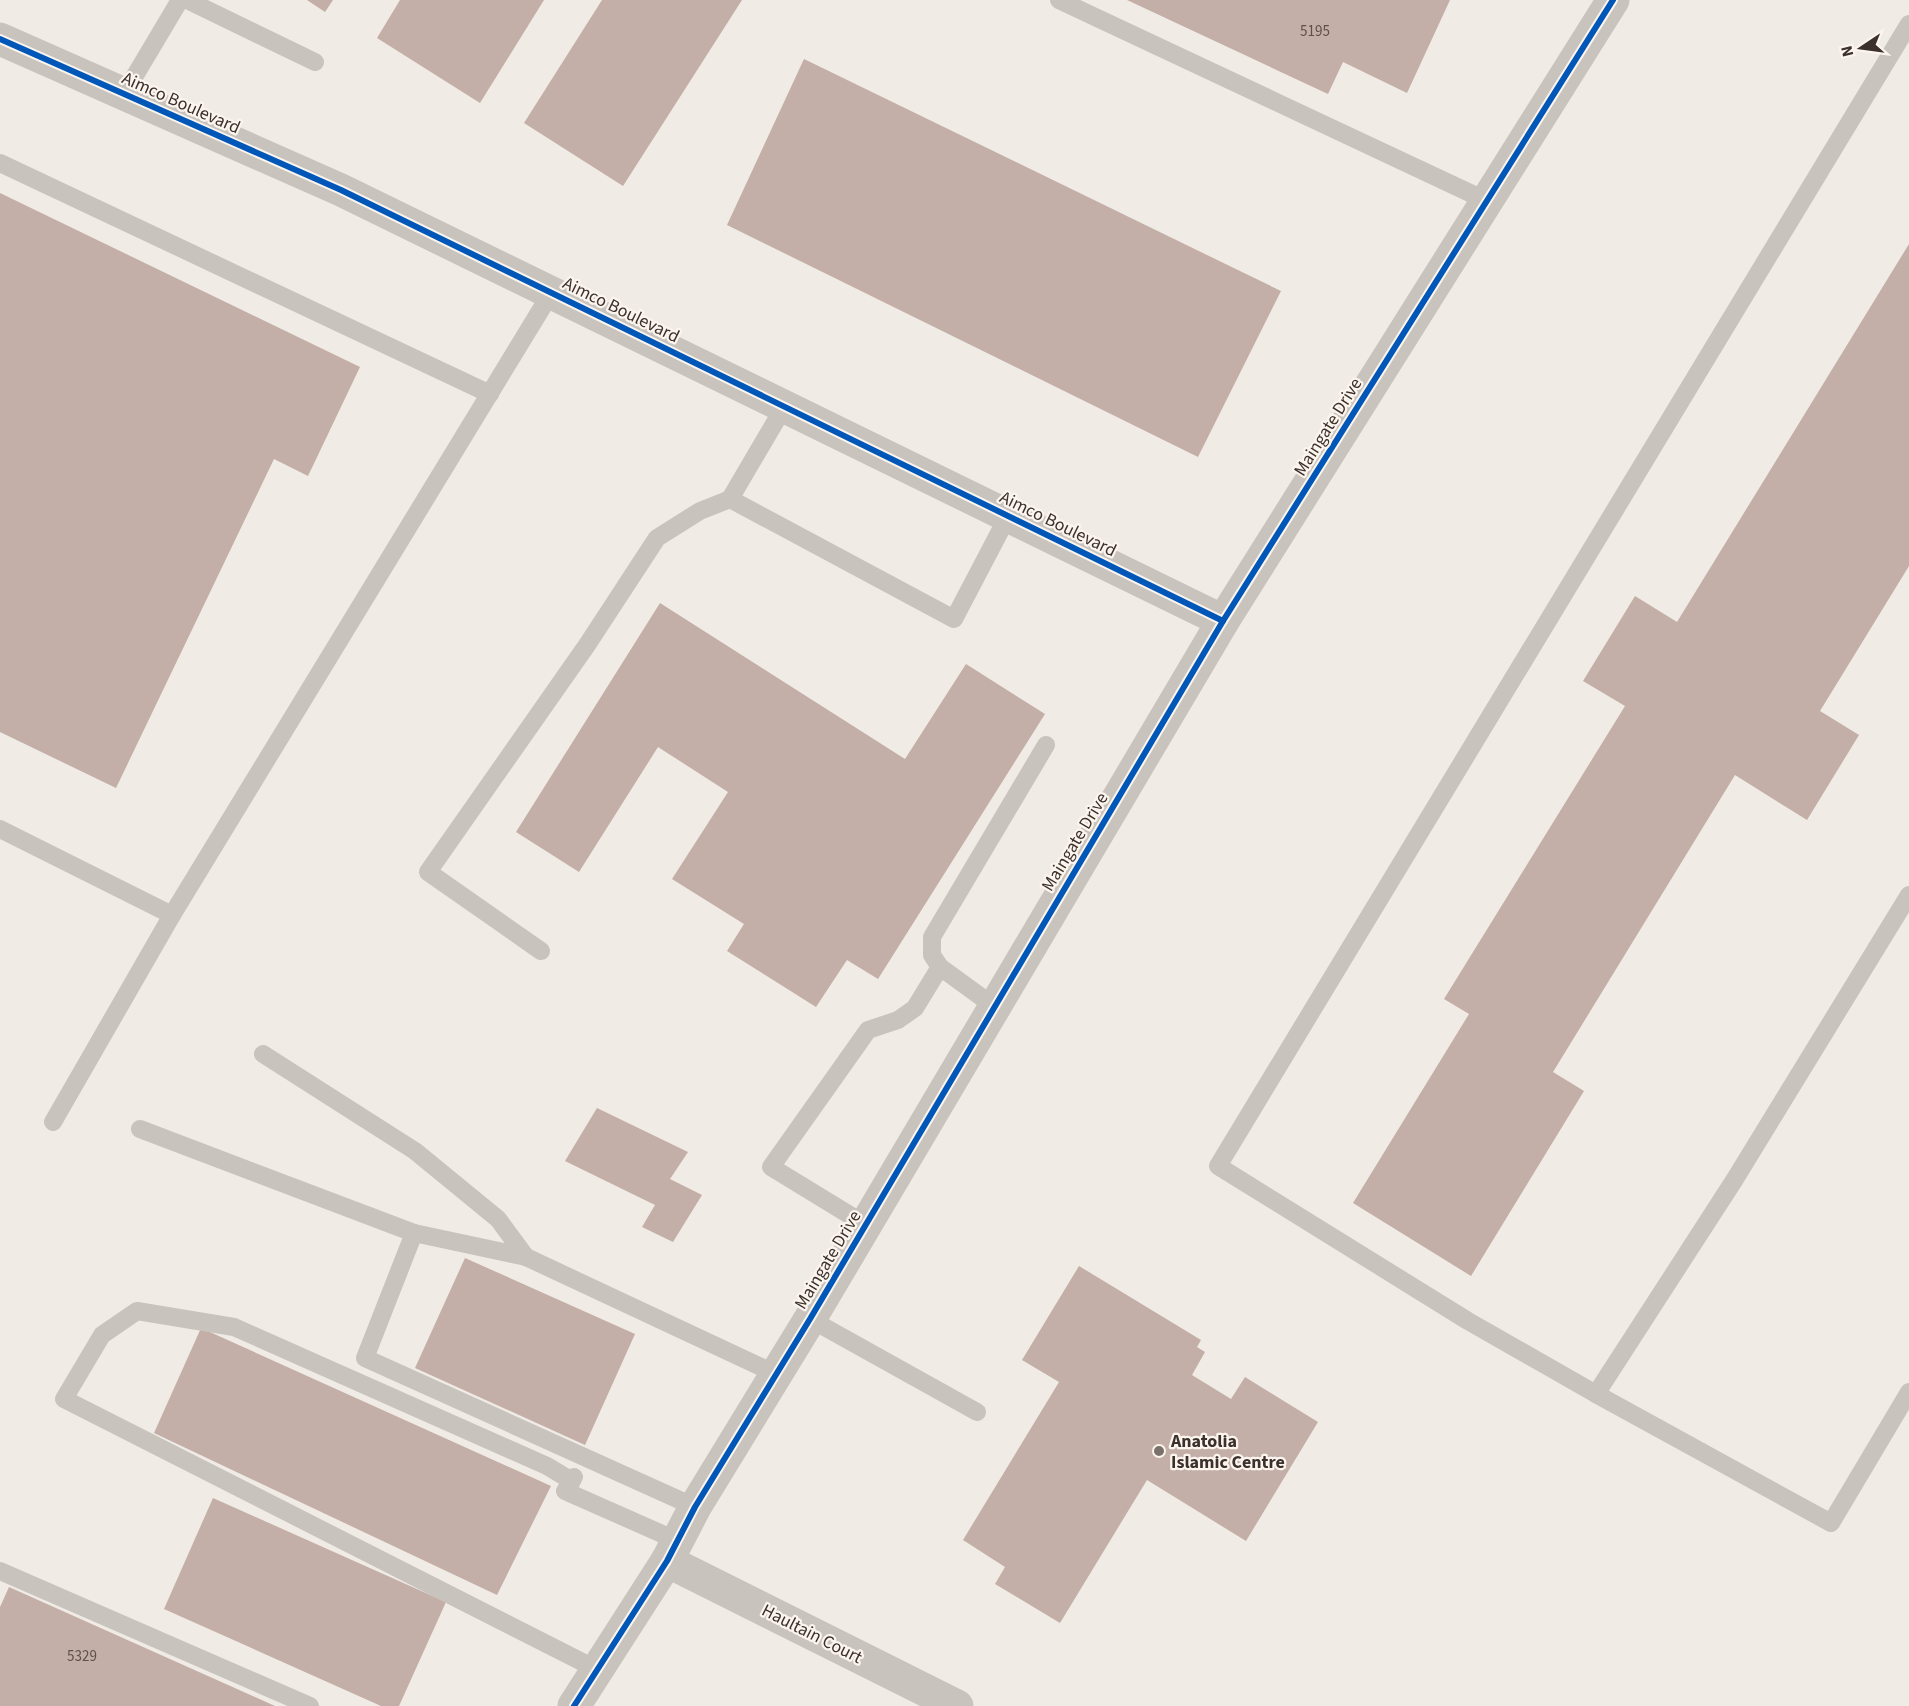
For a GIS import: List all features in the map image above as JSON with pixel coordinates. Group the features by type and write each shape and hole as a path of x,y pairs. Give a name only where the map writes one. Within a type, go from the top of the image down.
{"street":[{"name":"Maingate Drive","path":"574,1706 673,1551 695,1506 810,1320 1223,621 1613,0"},
{"name":"Aimco Boulevard","path":"0,39 341,190 1223,621"},
{"name":"Haultain Court","path":"673,1551 957,1706"}],"lane":[{"path":"124,94 180,0"},
{"path":"188,0 315,62"},
{"path":"1059,0 1487,201"},
{"path":"1909,24 1218,1166 1468,1321 1831,1523 1909,1392"},
{"path":"0,163 490,394"},
{"path":"53,1122 172,915 551,293"},
{"path":"541,951 428,872 587,645 657,538 700,511 730,499 784,407"},
{"path":"730,499 954,619 1008,516"},
{"path":"995,1007 940,967 932,955 932,937 1047,745"},
{"path":"0,829 172,915"},
{"path":"1596,1394 1735,1179 1909,895"},
{"path":"866,1225 771,1167 868,1030 898,1020 915,1008 940,967"},
{"path":"263,1054 415,1151 498,1219 526,1257"},
{"path":"140,1129 414,1233 526,1257 776,1374"},
{"path":"414,1233 365,1358 695,1506"},
{"path":"572,1481 537,1462 234,1327 159,1314 137,1311 102,1335 64,1399 598,1670"},
{"path":"810,1320 977,1412"},
{"path":"586,1458 565,1491 673,1551"},
{"path":"0,1571 310,1706"}],"building":[{"path":"307,0 333,0 325,12"},
{"path":"400,0 544,0 480,103 377,38"},
{"path":"602,0 742,0 623,186 524,123"},
{"path":"1127,0 1450,0 1407,93 1343,62 1328,94"},
{"path":"804,59 1281,291 1198,457 727,225"},
{"path":"0,193 360,367 308,476 274,459 116,788 0,732"},
{"path":"1909,244 1909,566 1820,711 1859,735 1807,820 1735,775 1553,1072 1584,1091 1471,1276 1353,1203 1469,1014 1444,999 1625,706 1583,681 1635,596 1677,622"},
{"path":"660,603 905,759 966,664 1045,714 878,979 847,960 816,1007 727,951 744,924 672,879 728,792 658,747 579,872 516,832"},
{"path":"597,1108 688,1152 670,1179 702,1195 673,1242 642,1227 655,1205 565,1161"},
{"path":"465,1258 635,1334 585,1445 415,1368"},
{"name":"Anatolia Islamic Centre","path":"1079,1266 1201,1340 1197,1347 1205,1352 1192,1375 1231,1399 1245,1377 1318,1422 1246,1541 1147,1480 1060,1623 995,1584 1005,1567 963,1540 1059,1382 1022,1360"},
{"path":"201,1328 551,1486 497,1595 154,1433"},
{"path":"213,1498 446,1602 399,1706 381,1706 164,1609"},
{"path":"9,1587 275,1706 0,1706 0,1607"}],"cycle path":[{"path":"574,1706 667,1561 695,1507 810,1319 1223,621 1613,0"},
{"path":"0,39 341,190 1223,621"}],"place":[{"name":"Anatolia Islamic Centre","path":"1159,1451"}]}
